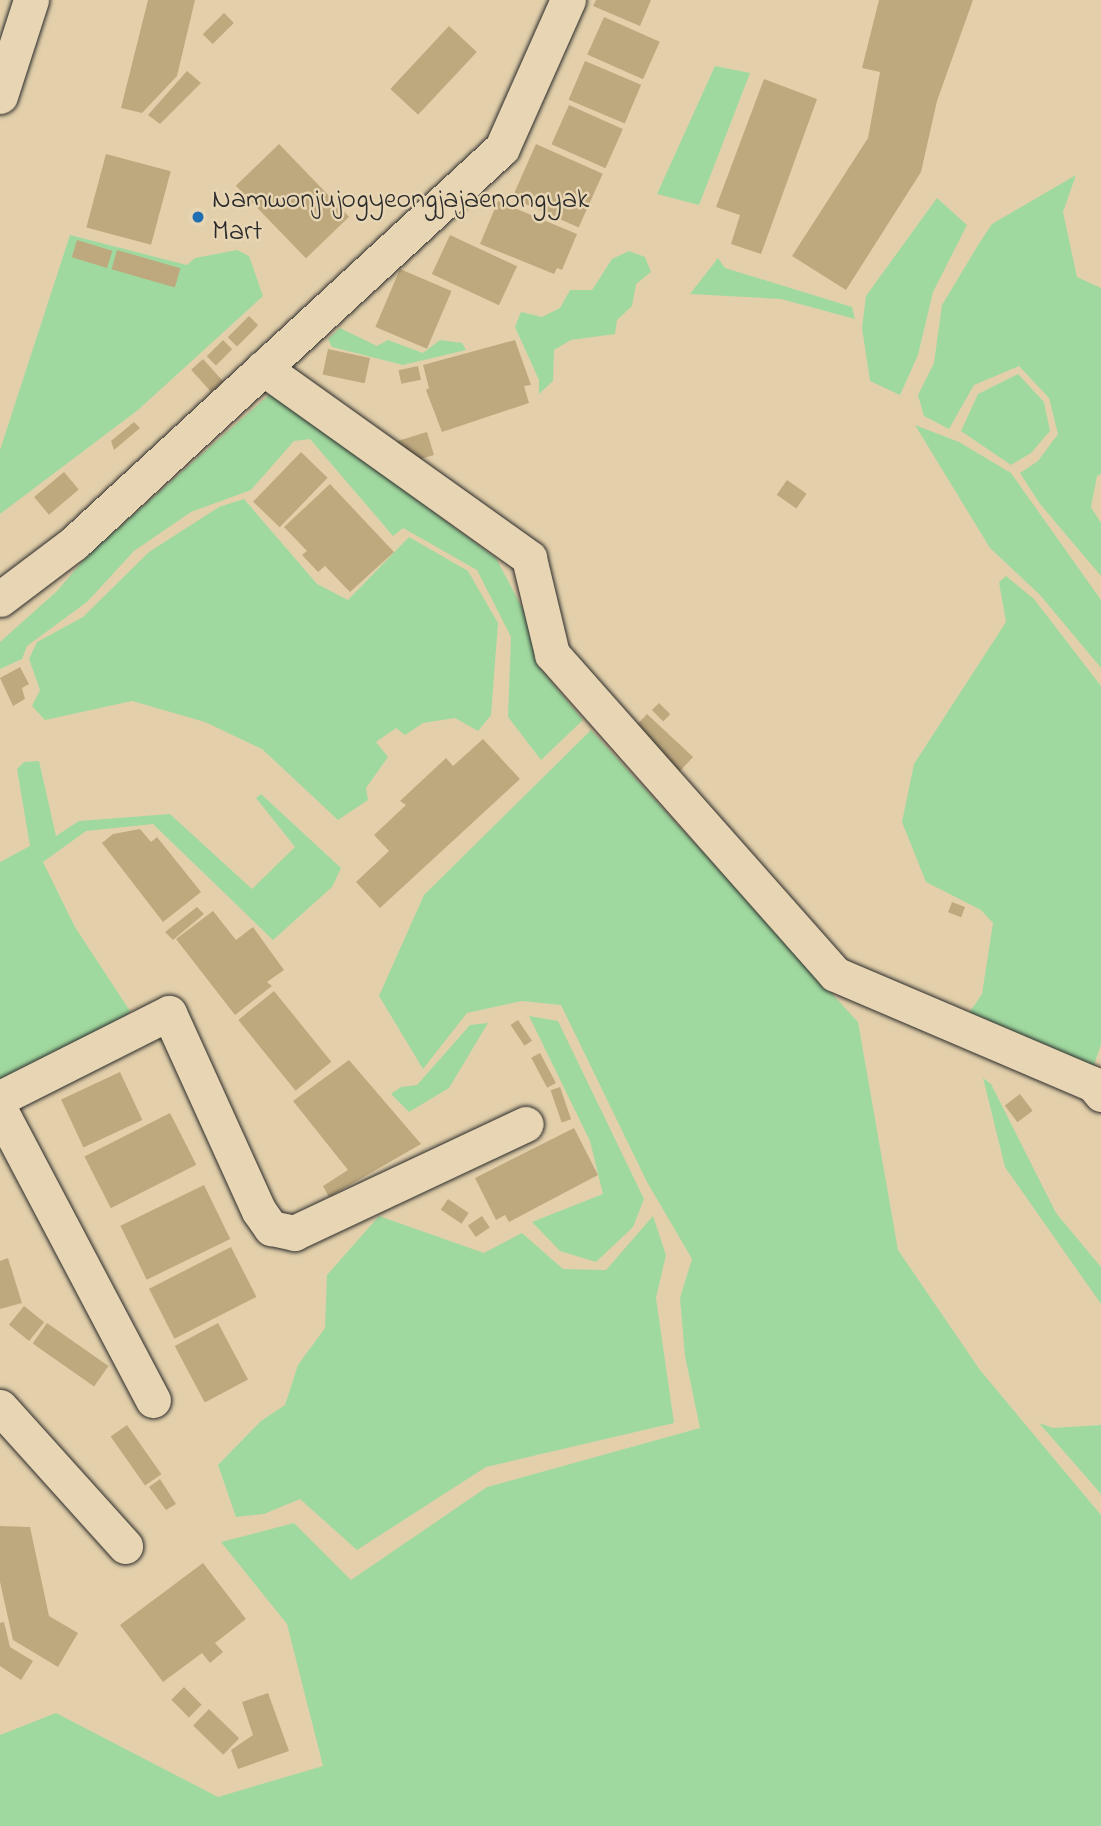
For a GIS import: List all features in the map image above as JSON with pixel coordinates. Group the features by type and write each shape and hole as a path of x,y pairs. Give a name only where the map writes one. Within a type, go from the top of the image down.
{"street":[{"path":"0,96 31,0"},
{"path":"0,599 74,543 502,148 568,0"},
{"path":"263,368 529,558 552,654 835,974 1093,1084 1101,1094"},
{"path":"0,1098 169,1013 259,1211 271,1228 294,1233 526,1124"},
{"path":"0,1110 153,1400"},
{"path":"0,1407 125,1546"}],"green space":[{"path":"715,66 750,73 699,205 657,194"},
{"path":"1076,175 1063,212 1077,277 1101,288 1101,474 1097,476 1091,507 1101,523 1101,576 1040,504 1020,473 1038,461 1058,434 1049,398 1019,366 974,385 949,429 924,416 918,395 934,363 942,305 992,224"},
{"path":"937,198 967,225 933,292 918,355 900,395 870,381 862,328 866,296"},
{"path":"70,235 187,265 195,258 237,250 249,256 263,296 138,410 0,514 0,450"},
{"path":"629,251 645,257 651,272 636,284 632,306 617,320 615,334 571,340 554,350 553,381 539,394 539,380 515,327 521,312 542,317 560,308 570,290 592,290 612,259"},
{"path":"718,258 725,268 852,307 855,319 781,299 690,294"},
{"path":"340,328 377,346 388,340 423,353 440,340 462,343 466,350 403,365 332,347 328,339"},
{"path":"1018,374 1044,402 1050,431 1031,453 1011,465 961,431 978,394"},
{"path":"271,393 496,558 533,628 538,666 583,720 541,760 508,717 511,637 477,570 403,528 393,536 310,439 294,441 251,490 191,512 134,551 87,602 27,646 22,659 0,669 0,642 56,592 89,554"},
{"path":"915,425 959,442 1011,473 1101,600 1101,668 1040,595 990,548"},
{"path":"244,499 317,584 348,600 409,537 468,571 498,623 491,715 478,731 455,718 423,723 405,735 396,728 376,742 388,757 366,788 368,800 338,820 262,749 205,722 132,701 45,720 32,706 40,690 29,659 37,642 83,617 149,552 219,507"},
{"path":"1006,576 1034,599 1101,686 1101,1044 1094,1065 1066,1058 969,1013 982,994 993,923 981,910 926,882 902,822 914,764 1006,622 999,582"},
{"path":"591,730 858,1022 898,1250 980,1370 1101,1515 1101,1826 0,1826 0,1735 56,1713 218,1797 323,1766 287,1624 221,1542 294,1523 351,1580 487,1487 700,1428 685,1356 680,1298 692,1259 647,1182 561,1005 522,1001 467,1013 423,1069 379,996 424,895"},
{"path":"39,761 56,836 79,821 170,814 252,889 295,847 256,798 261,794 341,868 332,887 273,940 153,824 86,831 43,862 75,927 130,1011 115,1032 0,1080 0,862 30,846 17,769 24,762"},
{"path":"529,1016 558,1021 644,1199 633,1227 596,1262 560,1251 532,1222 603,1194 590,1141"},
{"path":"488,1023 449,1088 409,1112 391,1094 401,1087 417,1085 470,1025"},
{"path":"983,1078 991,1084 1056,1213 1101,1267 1101,1304 1005,1167"},
{"path":"379,1216 484,1253 522,1233 563,1269 606,1270 653,1216 666,1255 656,1298 674,1423 486,1467 357,1550 300,1499 264,1514 236,1517 218,1465 261,1421 285,1405 298,1365 325,1328 327,1275"},
{"path":"1039,1423 1053,1428 1101,1425 1101,1494"}],"building":[{"path":"148,0 195,0 177,76 142,113 121,108"},
{"path":"596,0 651,0 640,26 593,6"},
{"path":"879,0 973,0 937,101 921,172 846,290 792,256 868,138 880,72 862,68"},
{"path":"224,13 234,23 213,44 203,34"},
{"path":"604,17 660,42 643,79 587,54"},
{"path":"449,26 477,52 418,115 390,89"},
{"path":"585,61 641,85 625,123 569,100"},
{"path":"187,71 201,83 160,124 148,115"},
{"path":"764,79 817,99 761,254 731,244 740,215 716,207"},
{"path":"569,105 623,129 605,168 552,144"},
{"path":"279,144 349,217 306,258 236,186"},
{"path":"536,144 603,174 579,228 512,198"},
{"path":"106,154 171,171 151,245 86,227"},
{"path":"498,201 577,234 562,270 557,268 554,274 480,244"},
{"path":"450,235 517,266 499,305 432,274"},
{"path":"77,240 112,251 107,268 72,257"},
{"path":"117,250 180,268 175,287 111,269"},
{"path":"400,269 452,291 427,349 375,327"},
{"path":"249,316 258,325 237,346 228,337"},
{"path":"223,340 232,349 216,365 207,356"},
{"path":"515,340 531,385 524,386 529,403 442,432 426,390 429,388 423,365"},
{"path":"328,349 370,358 365,383 323,374"},
{"path":"203,359 223,381 211,392 191,370"},
{"path":"418,366 421,380 401,384 398,370"},
{"path":"134,422 140,428 114,450 111,441"},
{"path":"427,432 434,455 404,464 397,441"},
{"path":"301,452 328,478 280,527 253,502"},
{"path":"64,472 79,490 49,515 34,497"},
{"path":"787,480 807,494 796,509 777,495"},
{"path":"330,484 394,552 350,592 325,566 318,572 302,555 307,551 284,527"},
{"path":"20,667 29,684 22,688 25,699 13,706 0,678"},
{"path":"659,703 670,714 663,721 652,710"},
{"path":"647,714 693,757 679,772 633,729"},
{"path":"483,739 520,779 380,908 356,882 389,851 374,835 406,805 400,801 446,758 453,766"},
{"path":"140,829 151,842 157,837 201,892 163,922 102,843 113,834"},
{"path":"952,902 965,907 961,917 948,912"},
{"path":"197,907 204,914 173,940 165,932"},
{"path":"213,911 236,940 253,927 284,970 267,982 272,986 235,1015 176,939"},
{"path":"274,991 331,1062 296,1091 238,1020"},
{"path":"518,1020 532,1041 525,1046 511,1025"},
{"path":"540,1053 556,1083 547,1088 531,1058"},
{"path":"349,1060 421,1144 329,1197 323,1186 348,1170 293,1101"},
{"path":"120,1072 142,1120 83,1148 61,1099"},
{"path":"560,1087 571,1119 562,1122 551,1090"},
{"path":"1020,1094 1033,1111 1017,1122 1005,1105"},
{"path":"170,1113 196,1165 111,1208 84,1157"},
{"path":"574,1128 598,1175 509,1222 505,1215 496,1220 475,1178"},
{"path":"204,1185 230,1239 147,1280 120,1226"},
{"path":"448,1199 469,1213 461,1224 441,1210"},
{"path":"482,1216 490,1228 476,1237 468,1226"},
{"path":"231,1247 256,1297 174,1339 149,1289"},
{"path":"8,1258 22,1303 0,1309 0,1261"},
{"path":"24,1306 44,1322 29,1341 9,1325"},
{"path":"47,1323 108,1366 94,1386 33,1343"},
{"path":"218,1323 248,1380 205,1403 175,1346"},
{"path":"127,1425 161,1474 145,1486 111,1436"},
{"path":"160,1479 176,1504 166,1510 149,1487"},
{"path":"0,1526 30,1527 49,1616 78,1633 58,1667 13,1640 0,1582"},
{"path":"203,1563 246,1619 215,1643 223,1652 210,1663 202,1653 163,1682 120,1625"},
{"path":"4,1622 10,1647 33,1661 21,1680 0,1666 0,1623"},
{"path":"184,1687 202,1705 189,1717 171,1700"},
{"path":"268,1693 289,1751 238,1769 231,1750 253,1735 242,1702"},
{"path":"209,1709 239,1738 223,1755 193,1726"}],"place":[{"name":"Namwonjujogyeongjajaenongyak Mart","path":"198,217"}]}
